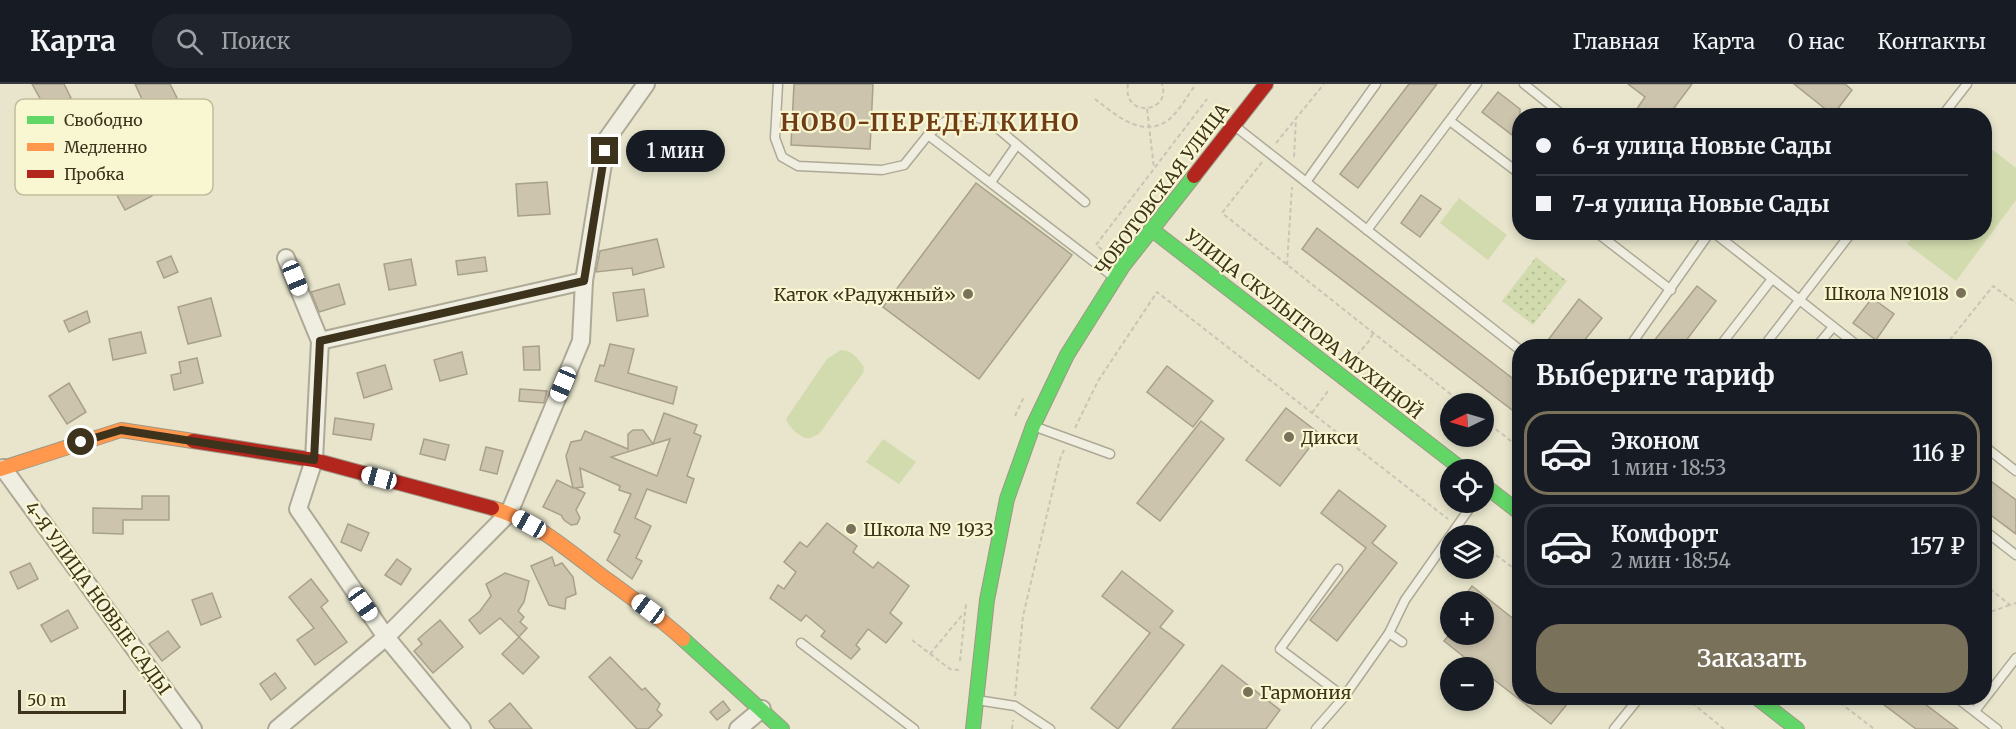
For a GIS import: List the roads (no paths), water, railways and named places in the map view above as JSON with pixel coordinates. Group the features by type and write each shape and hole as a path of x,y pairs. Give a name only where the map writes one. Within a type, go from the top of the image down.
{"street":[{"path":"277,729 386,638 509,513 581,341 584,281 607,139 646,84"},
{"name":"ЧОБОТОВСКАЯ УЛИЦА","path":"973,729 989,589 1007,499 1033,426 1067,356 1115,278 1266,84"},
{"name":"УЛИЦА СКУЛЬПТОРА МУХИНОЙ","path":"1151,229 1449,459"},
{"path":"286,258 320,341 314,460 298,509 386,638 462,729"},
{"path":"320,341 584,281"},
{"path":"1,468 121,430 314,460 509,513 548,535 664,622 782,729"},
{"name":"4-Я УЛИЦА НОВЫЕ САДЫ","path":"1,468 194,729"},
{"path":"1494,494 1512,507"},
{"path":"1766,705 1797,729"},
{"path":"738,729 762,709"}],"lane":[{"path":"778,84 775,138 782,157 798,166 882,170 904,165 940,123 956,116 973,116 988,121 1085,202"},
{"path":"1306,182 1376,84"},
{"path":"1367,231 1477,84"},
{"path":"1524,84 1554,108"},
{"path":"1948,108 1966,84"},
{"path":"1450,120 1512,168"},
{"path":"1233,125 1512,344"},
{"path":"928,135 1115,278"},
{"path":"991,183 1016,146"},
{"path":"1606,240 1671,290"},
{"path":"1635,339 1706,240"},
{"path":"1722,240 1849,339"},
{"path":"1770,339 1846,240"},
{"path":"1725,339 1772,279"},
{"path":"1823,339 1833,327"},
{"path":"1033,426 1110,454"},
{"path":"1992,452 2016,471"},
{"path":"1316,729 1344,697 1389,633 1405,600 1466,513"},
{"path":"1992,536 2016,555"},
{"path":"1338,569 1280,649 1344,697"},
{"path":"1389,633 1401,642"},
{"path":"801,643 914,729"},
{"path":"1992,689 2016,658"},
{"path":"977,700 1015,706 1050,729"},
{"path":"1614,729 1633,705"},
{"path":"1967,705 1997,729"},
{"path":"1975,711 1980,705"}],"place":[{"name":"Школа №1018","path":"1961,293"},
{"name":"Каток «Радужный»","path":"968,294"},
{"name":"Дикси","path":"1289,437"},
{"name":"Школа № 1933","path":"851,529"},
{"name":"Гармония","path":"1248,692"}],"district":[{"name":"НОВО-ПЕРЕДЕЛКИНО","path":"930,122"}]}
